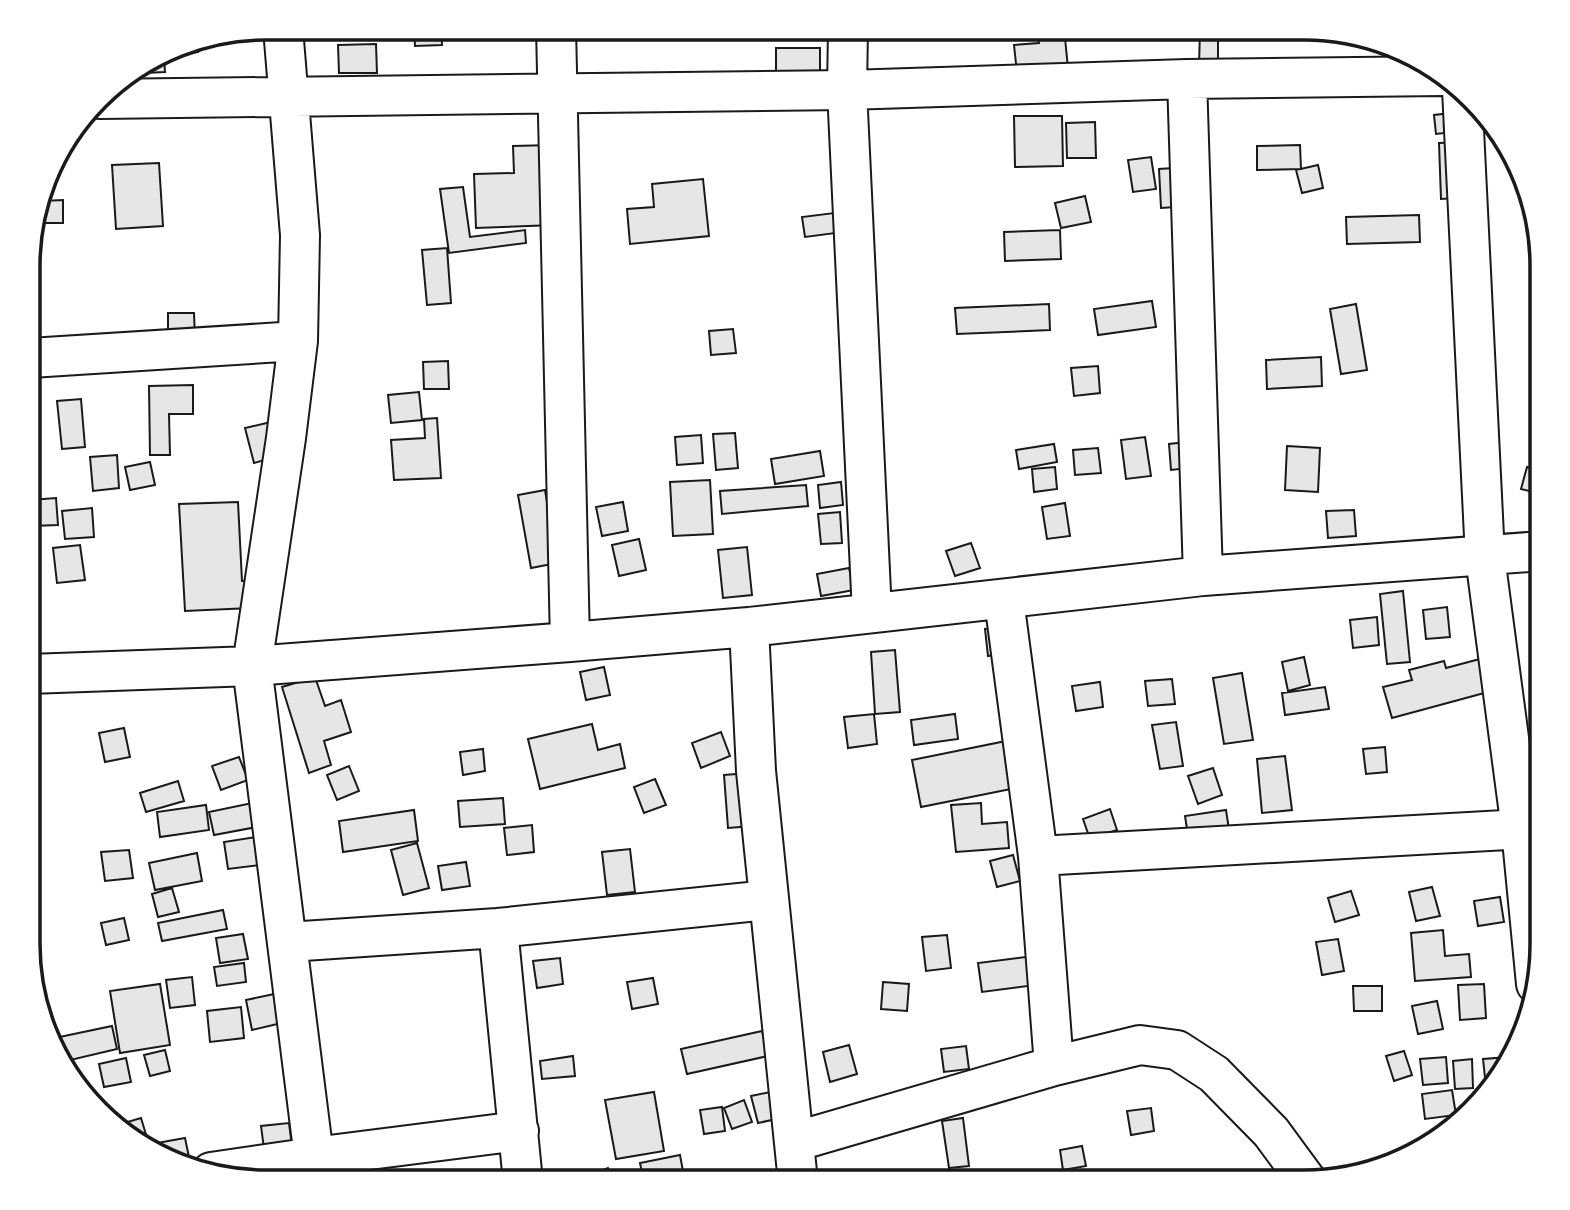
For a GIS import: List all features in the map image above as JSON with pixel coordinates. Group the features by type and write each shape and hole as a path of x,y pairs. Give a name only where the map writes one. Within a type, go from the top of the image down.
{"street":[{"path":"284,40 300,235 298,341 252,666 314,1157"},
{"path":"556,40 570,642"},
{"path":"848,41 847,90 872,613"},
{"path":"114,99 847,90 1187,79 1425,76"},
{"path":"1187,79 1203,576"},
{"path":"1463,105 1485,557 1529,812"},
{"path":"40,357 298,341"},
{"path":"41,674 252,666 570,642 748,627 1203,576 1530,552"},
{"path":"1004,600 1038,856 1054,1066"},
{"path":"748,627 755,771 797,1170"},
{"path":"1038,856 1529,828"},
{"path":"288,942 498,928 768,901"},
{"path":"498,928 522,1169"},
{"path":"794,1142 1054,1066 1140,1045 1177,1050 1214,1074 1271,1132 1299,1170"},
{"path":"241,1168 519,1131"}],"building":[{"path":"415,40 442,40 442,45 415,46"},
{"path":"1039,41 1065,41 1068,68 1017,73 1014,45 1039,43"},
{"path":"1200,41 1218,41 1218,66 1199,66"},
{"path":"376,44 377,73 339,73 338,45"},
{"path":"776,48 820,48 820,72 776,72"},
{"path":"1397,60 1409,67 1398,71"},
{"path":"165,65 165,72 150,73"},
{"path":"1468,111 1471,130 1436,134 1434,115"},
{"path":"1014,116 1062,116 1063,166 1015,167"},
{"path":"1095,122 1096,158 1067,158 1066,123"},
{"path":"1469,142 1472,197 1441,199 1439,143"},
{"path":"552,145 555,225 476,228 474,174 514,173 513,146"},
{"path":"1300,145 1301,169 1257,170 1257,146"},
{"path":"1151,157 1156,189 1133,192 1128,160"},
{"path":"159,163 163,226 116,229 112,165"},
{"path":"1318,165 1323,188 1302,193 1296,170"},
{"path":"1190,167 1192,206 1161,208 1159,169"},
{"path":"703,179 709,236 630,244 627,209 654,207 652,184"},
{"path":"463,187 470,237 525,230 526,243 449,253 440,189"},
{"path":"1085,196 1091,222 1061,228 1055,203"},
{"path":"63,200 63,223 45,223 50,201"},
{"path":"834,213 836,233 805,237 802,217"},
{"path":"1419,215 1420,242 1347,244 1346,217"},
{"path":"1060,230 1061,259 1005,261 1004,232"},
{"path":"447,248 451,303 427,305 422,250"},
{"path":"1152,301 1156,327 1098,335 1094,309"},
{"path":"1049,304 1050,330 957,334 955,308"},
{"path":"1356,304 1367,370 1341,374 1330,309"},
{"path":"168,313 194,313 195,339 168,339"},
{"path":"733,329 736,353 711,355 709,331"},
{"path":"1321,357 1322,386 1267,389 1266,360"},
{"path":"448,361 449,389 424,389 423,362"},
{"path":"1098,366 1100,393 1074,396 1071,368"},
{"path":"193,385 193,414 169,414 170,455 150,455 149,386"},
{"path":"419,392 422,420 391,423 388,395"},
{"path":"81,399 85,447 62,449 57,401"},
{"path":"437,418 441,478 394,480 391,440 425,438 424,419"},
{"path":"271,422 279,456 254,463 245,428"},
{"path":"735,433 738,468 716,470 713,434"},
{"path":"701,435 703,463 677,465 675,437"},
{"path":"1145,437 1151,476 1126,479 1121,440"},
{"path":"1195,441 1197,467 1171,470 1169,444"},
{"path":"1054,444 1057,462 1019,469 1016,450"},
{"path":"1287,446 1320,448 1318,492 1285,490"},
{"path":"1098,448 1101,473 1075,475 1073,450"},
{"path":"820,451 824,476 775,484 771,459"},
{"path":"117,455 119,488 93,491 90,457"},
{"path":"150,462 155,485 130,490 125,467"},
{"path":"1055,467 1057,489 1034,492 1032,469"},
{"path":"1527,467 1530,468 1530,491 1521,489"},
{"path":"710,480 713,534 673,536 670,482"},
{"path":"841,482 843,505 820,508 818,485"},
{"path":"806,485 808,506 722,514 720,491"},
{"path":"545,490 557,563 531,568 518,495"},
{"path":"56,498 58,525 40,526 40,499"},
{"path":"238,502 242,581 249,581 251,608 185,611 179,504"},
{"path":"623,502 628,531 602,536 596,507"},
{"path":"1065,503 1070,536 1047,539 1042,507"},
{"path":"92,508 94,537 65,539 62,511"},
{"path":"1354,510 1356,536 1328,538 1326,511"},
{"path":"840,512 842,543 821,544 818,514"},
{"path":"639,539 646,570 619,576 612,545"},
{"path":"971,543 980,568 955,576 946,551"},
{"path":"80,545 85,580 57,583 53,548"},
{"path":"747,547 752,595 723,598 718,550"},
{"path":"849,568 854,590 821,596 817,574"},
{"path":"1403,591 1410,662 1387,664 1380,594"},
{"path":"1447,607 1450,637 1426,639 1423,610"},
{"path":"1377,617 1379,645 1353,648 1350,620"},
{"path":"1005,627 1008,653 988,656 985,629"},
{"path":"895,650 900,712 875,714 871,652"},
{"path":"1491,656 1499,689 1392,718 1383,687 1412,680 1409,670 1444,661 1446,668"},
{"path":"1304,657 1310,685 1288,691 1282,662"},
{"path":"604,667 610,695 586,700 580,672"},
{"path":"1242,673 1253,740 1224,744 1213,678"},
{"path":"315,677 325,706 341,700 351,732 324,741 331,765 309,773 282,687"},
{"path":"1172,679 1175,704 1148,706 1145,681"},
{"path":"1100,682 1103,707 1076,711 1072,686"},
{"path":"1325,687 1329,709 1285,715 1282,693"},
{"path":"874,714 877,744 848,748 844,717"},
{"path":"955,714 958,739 914,745 911,720"},
{"path":"1176,722 1183,766 1160,769 1152,725"},
{"path":"592,724 598,750 620,744 625,768 540,789 528,739"},
{"path":"124,728 130,757 105,762 99,733"},
{"path":"721,732 730,756 701,768 692,743"},
{"path":"1006,741 1016,788 921,807 912,760"},
{"path":"1385,747 1387,772 1366,774 1363,749"},
{"path":"483,749 485,771 463,775 460,752"},
{"path":"1285,756 1292,810 1262,813 1257,759"},
{"path":"239,757 248,780 221,790 212,766"},
{"path":"349,766 359,791 337,800 327,775"},
{"path":"1213,768 1222,795 1198,804 1188,776"},
{"path":"749,773 753,826 728,828 724,775"},
{"path":"655,779 666,805 644,813 634,787"},
{"path":"178,781 184,801 146,812 140,793"},
{"path":"503,798 505,824 460,827 458,801"},
{"path":"257,802 262,826 214,835 209,812"},
{"path":"981,803 982,824 1007,822 1009,848 956,852 951,805"},
{"path":"206,805 209,830 160,837 157,812"},
{"path":"1110,809 1117,830 1090,839 1083,819"},
{"path":"414,810 418,841 343,852 339,821"},
{"path":"1226,810 1230,836 1189,842 1185,816"},
{"path":"532,825 534,852 507,855 504,828"},
{"path":"256,837 260,865 228,869 224,842"},
{"path":"417,843 429,888 403,895 391,850"},
{"path":"630,849 635,892 607,895 602,852"},
{"path":"129,850 133,878 105,881 101,852"},
{"path":"197,853 202,881 155,890 149,863"},
{"path":"1013,855 1020,881 997,887 990,861"},
{"path":"466,862 470,886 442,890 438,866"},
{"path":"1432,887 1440,916 1416,921 1409,892"},
{"path":"172,888 179,912 158,917 152,894"},
{"path":"1351,891 1359,915 1335,922 1328,898"},
{"path":"1500,897 1504,922 1478,926 1474,901"},
{"path":"223,910 227,929 162,941 158,923"},
{"path":"124,918 129,940 106,945 101,923"},
{"path":"1443,930 1445,956 1469,954 1471,977 1415,981 1411,933"},
{"path":"243,934 248,959 220,963 216,938"},
{"path":"947,935 951,968 926,971 922,937"},
{"path":"1338,939 1344,971 1322,975 1316,942"},
{"path":"1033,956 1036,985 982,992 978,963"},
{"path":"560,958 563,984 537,988 533,961"},
{"path":"244,963 246,982 217,986 214,967"},
{"path":"192,977 195,1005 170,1008 166,980"},
{"path":"653,978 658,1004 632,1009 627,982"},
{"path":"883,982 909,984 907,1011 881,1009"},
{"path":"160,984 170,1045 120,1053 110,991"},
{"path":"1484,984 1486,1018 1460,1020 1458,985"},
{"path":"1353,986 1382,986 1382,1011 1354,1011"},
{"path":"279,993 286,1022 252,1030 246,1000"},
{"path":"1437,1001 1443,1029 1418,1034 1412,1006"},
{"path":"241,1007 244,1038 210,1042 207,1011"},
{"path":"112,1026 117,1049 73,1059 61,1037"},
{"path":"762,1031 768,1056 687,1074 681,1049"},
{"path":"849,1045 857,1074 830,1082 823,1052"},
{"path":"966,1046 969,1069 944,1072 941,1049"},
{"path":"165,1050 170,1071 150,1076 144,1055"},
{"path":"1404,1051 1412,1075 1394,1081 1386,1056"},
{"path":"573,1056 575,1076 542,1079 540,1061"},
{"path":"1446,1057 1448,1083 1423,1085 1420,1059"},
{"path":"126,1058 131,1082 104,1087 99,1064"},
{"path":"1498,1058 1485,1078 1483,1059"},
{"path":"1472,1059 1473,1088 1455,1089 1453,1061"},
{"path":"780,1090 786,1117 758,1123 751,1096"},
{"path":"1452,1090 1455,1111 1450,1116 1425,1119 1422,1094"},
{"path":"654,1092 664,1151 616,1159 605,1100"},
{"path":"744,1100 752,1122 732,1129 724,1108"},
{"path":"722,1107 725,1131 704,1134 700,1110"},
{"path":"1151,1108 1154,1131 1131,1135 1127,1111"},
{"path":"141,1118 146,1135 141,1132 128,1122"},
{"path":"963,1118 969,1166 949,1168 942,1121"},
{"path":"289,1123 292,1146 264,1149 261,1126"},
{"path":"185,1138 189,1156 180,1153 160,1143"},
{"path":"1082,1146 1086,1166 1063,1170 1060,1150"},
{"path":"680,1155 683,1169 641,1169 640,1163"}]}
